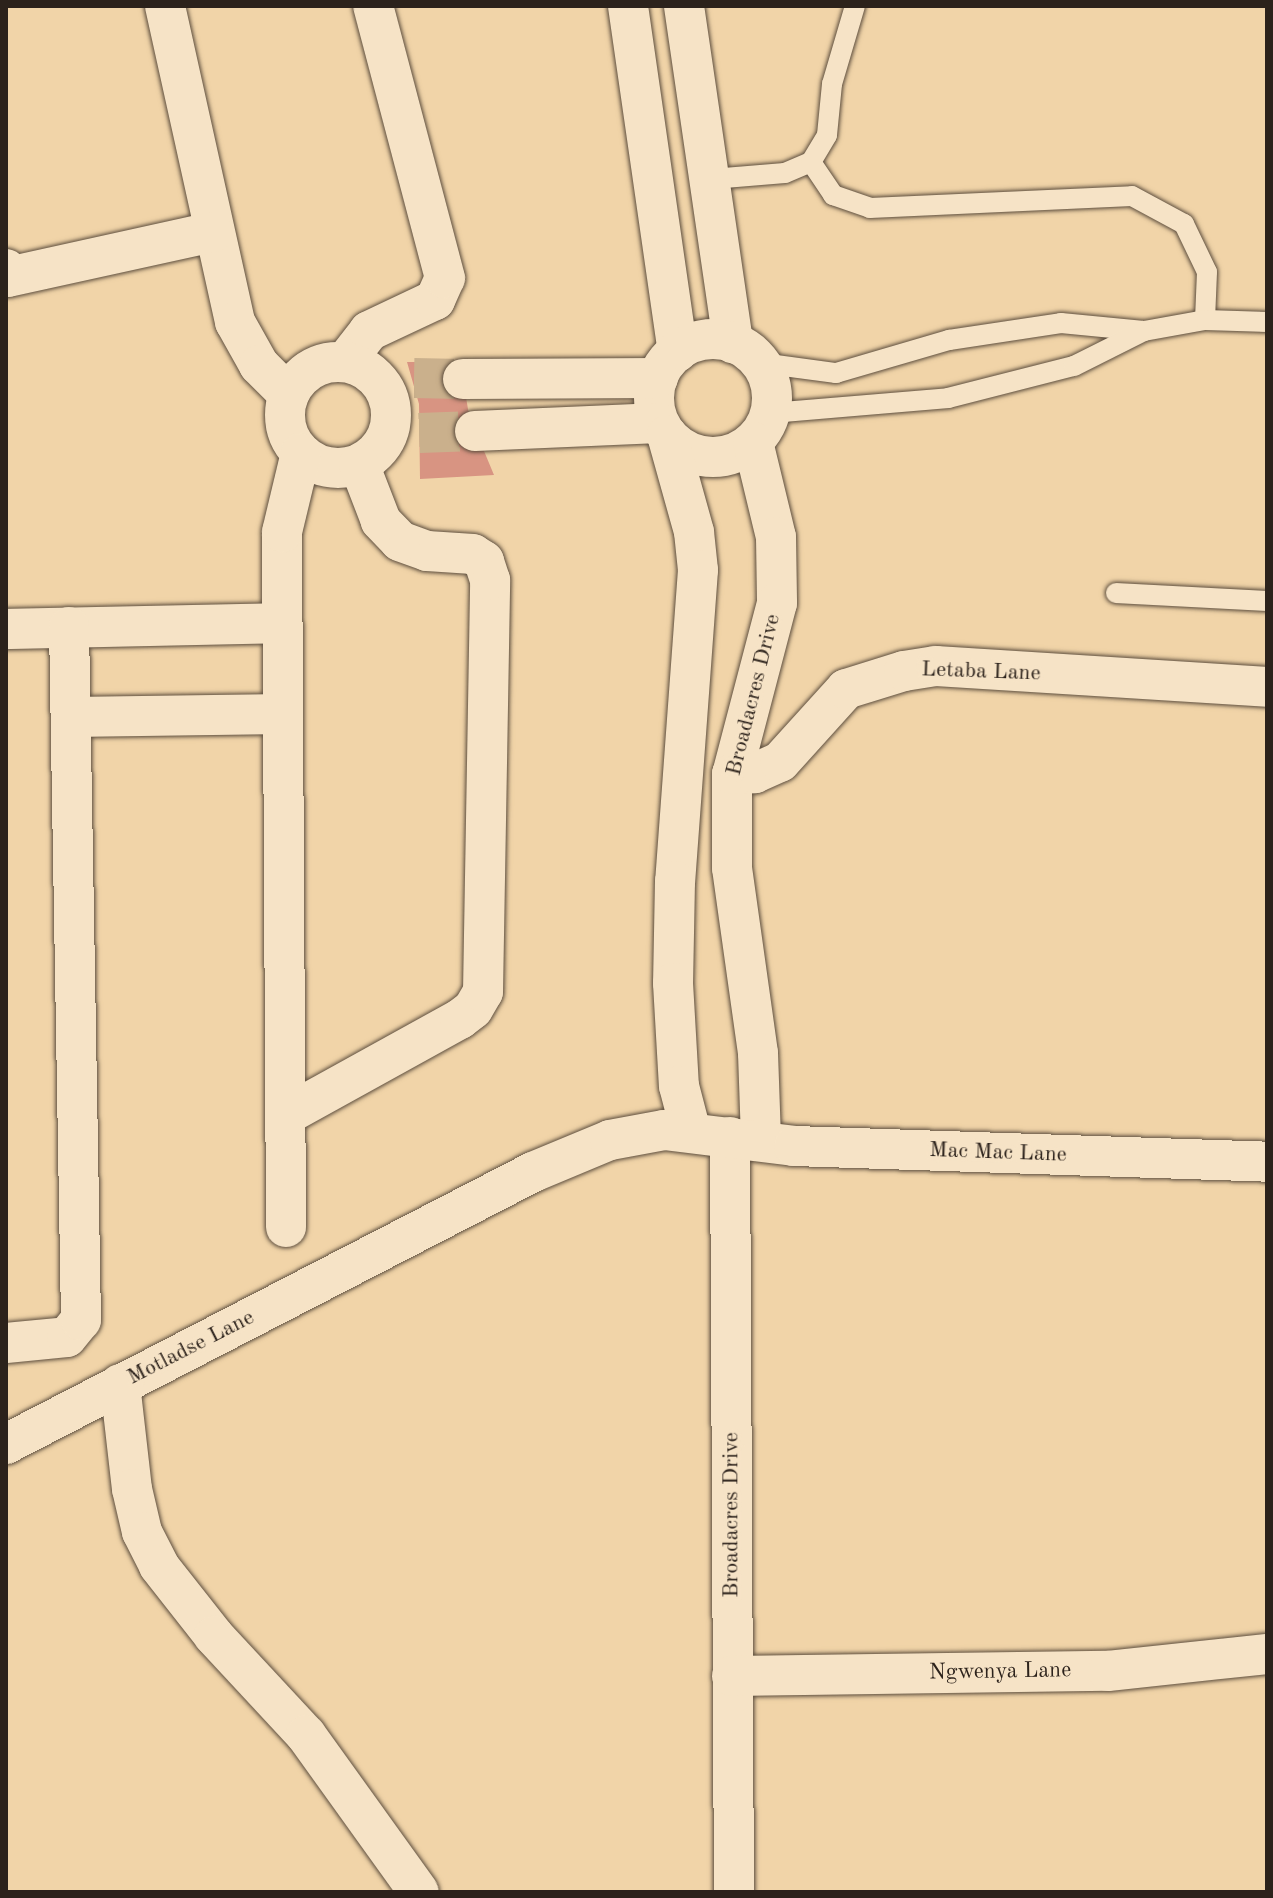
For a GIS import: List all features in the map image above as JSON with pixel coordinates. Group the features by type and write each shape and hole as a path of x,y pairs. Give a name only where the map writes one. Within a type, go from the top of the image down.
{"street":[{"path":"165,6 213,232 247,349 289,395"},
{"path":"373,6 445,278 435,300 369,331 378,372 404,433 359,464 329,467 301,453 287,426 289,395 311,369 378,372"},
{"path":"628,6 668,364 663,429 694,532 698,570 675,881 673,983 679,1086 691,1132"},
{"path":"475,431 663,429 699,456 718,458 762,428 773,395 747,353 712,179 684,6"},
{"path":"7,275 213,232"},
{"path":"463,379 538,381 668,364 705,340 747,353"},
{"path":"538,381 542,429"},
{"name":"Broadacres Drive","path":"734,1892 732,1676 746,1139 758,1053 732,868 732,774 777,603 776,537 762,428"},
{"path":"286,1227 282,532 301,453"},
{"path":"286,1115 460,1019 473,1009 483,992 490,580 484,561 473,554 427,551 400,541 381,521 359,464"},
{"path":"6,629 281,623"},
{"path":"6,1343 67,1337 81,1320 69,627"},
{"name":"Letaba Lane","path":"732,774 755,773 780,762 846,689 904,671 936,666 1267,687"},
{"path":"72,717 283,714"},
{"name":"Motladse Lane","path":"419,1892 315,1745 214,1636 159,1566 142,1532 132,1489 120,1384 567,1155 644,1133 691,1132 746,1139"},
{"name":"Mac Mac Lane","path":"746,1139 1267,1162"},
{"path":"6,1444 120,1384"},
{"name":"Ngwenya Lane","path":"732,1676 1108,1671 1267,1654"}],"lane":[{"path":"712,179 785,173 811,162 827,135 832,84 855,6"},
{"path":"811,162 833,195 870,208 1132,196 1184,224 1207,272 1205,320"},
{"path":"747,353 836,373 949,340 1061,323 1144,331 1205,320 1267,322"},
{"path":"762,428 948,398 1074,366 1144,331"},
{"path":"1116,593 1267,601"}],"building":[{"path":"407,362 460,362 469,415 494,475 420,479 419,404"}],"tunnel":[{"path":"414,378 463,379"},
{"path":"419,433 475,431"}]}
